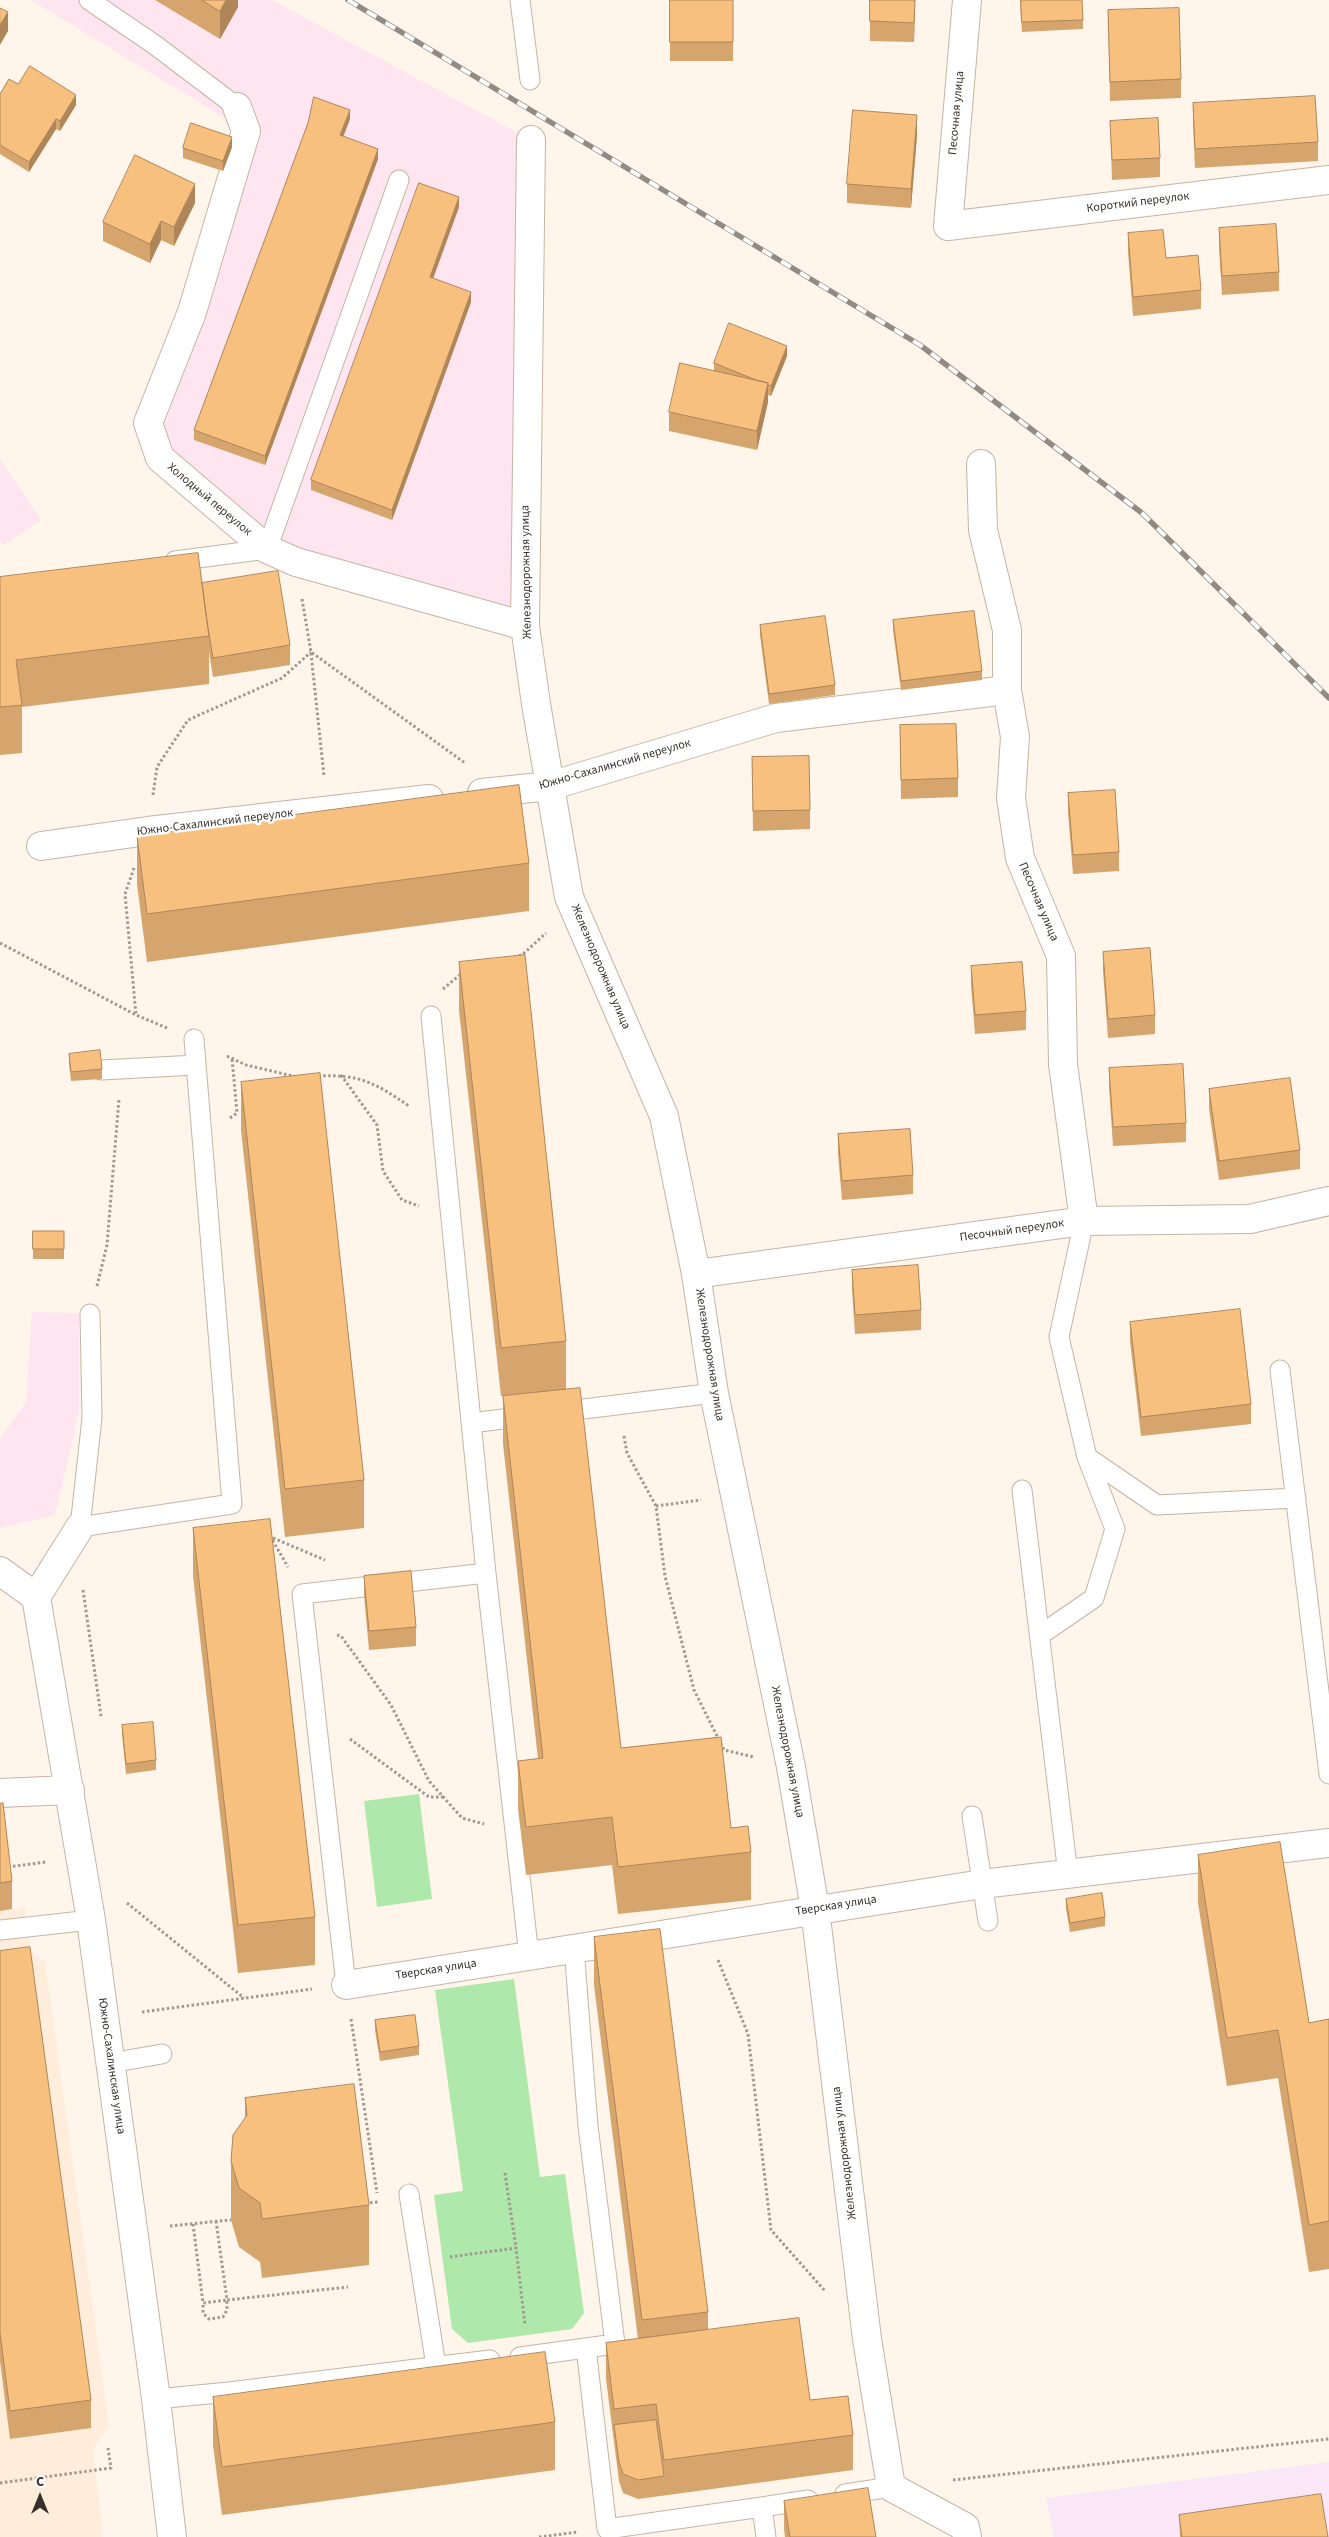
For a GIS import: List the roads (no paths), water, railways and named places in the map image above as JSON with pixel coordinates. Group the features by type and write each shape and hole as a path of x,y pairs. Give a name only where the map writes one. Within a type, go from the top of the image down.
{"street":[{"name":"Песочная улица","path":"948,226 967,0"},
{"name":"Холодный переулок","path":"238,108 246,131 192,312 148,423 160,458 267,549 296,562 525,626"},
{"name":"Железнодорожная улица","path":"531,140 525,626 570,898 664,1116 696,1274 714,1393 790,1767 815,1909 867,2339 891,2487"},
{"name":"Короткий переулок","path":"948,226 1329,180"},
{"name":"Песочная улица","path":"981,464 983,530 1007,630 1008,690 1015,737 1011,798 1020,858 1061,956 1063,1064 1084,1221"},
{"name":"Южно-Сахалинский переулок","path":"41,846 328,809 550,786 776,718 1008,690"},
{"name":"Песочный переулок","path":"696,1274 1084,1221 1250,1219 1329,1201"},
{"path":"0,1572 36,1597 80,1527"},
{"name":"Южно-Сахалинская улица","path":"36,1597 91,1920 156,2399 172,2537"},
{"path":"0,1793 70,1790"},
{"name":"Тверская улица","path":"346,1985 815,1909 982,1884 1329,1843"},
{"path":"891,2487 965,2526 967,2537"}],"lane":[{"path":"89,0 161,50 238,108"},
{"path":"520,0 530,80"},
{"path":"158,564 267,549 399,180"},
{"path":"431,1016 486,1573 529,1956"},
{"path":"90,1314 92,1418 80,1527 232,1504 194,1039"},
{"path":"101,1070 196,1065"},
{"path":"1040,1635 1094,1598 1115,1529 1087,1457 1059,1337 1084,1221"},
{"path":"1280,1370 1329,1774"},
{"path":"471,1423 714,1393"},
{"path":"1087,1457 1157,1505 1296,1498"},
{"path":"1022,1490 1068,1874"},
{"path":"346,1985 302,1594 486,1573"},
{"path":"972,1816 988,1921"},
{"path":"0,1930 91,1920"},
{"path":"156,2399 326,2376 436,2366 615,2344 588,2126 574,1948"},
{"path":"110,2063 162,2054"},
{"path":"409,2194 436,2366"},
{"path":"586,2348 607,2528 891,2487"},
{"path":"762,2507 766,2537"}],"railway":[{"path":"348,0 920,345 1142,513 1329,698"}]}
